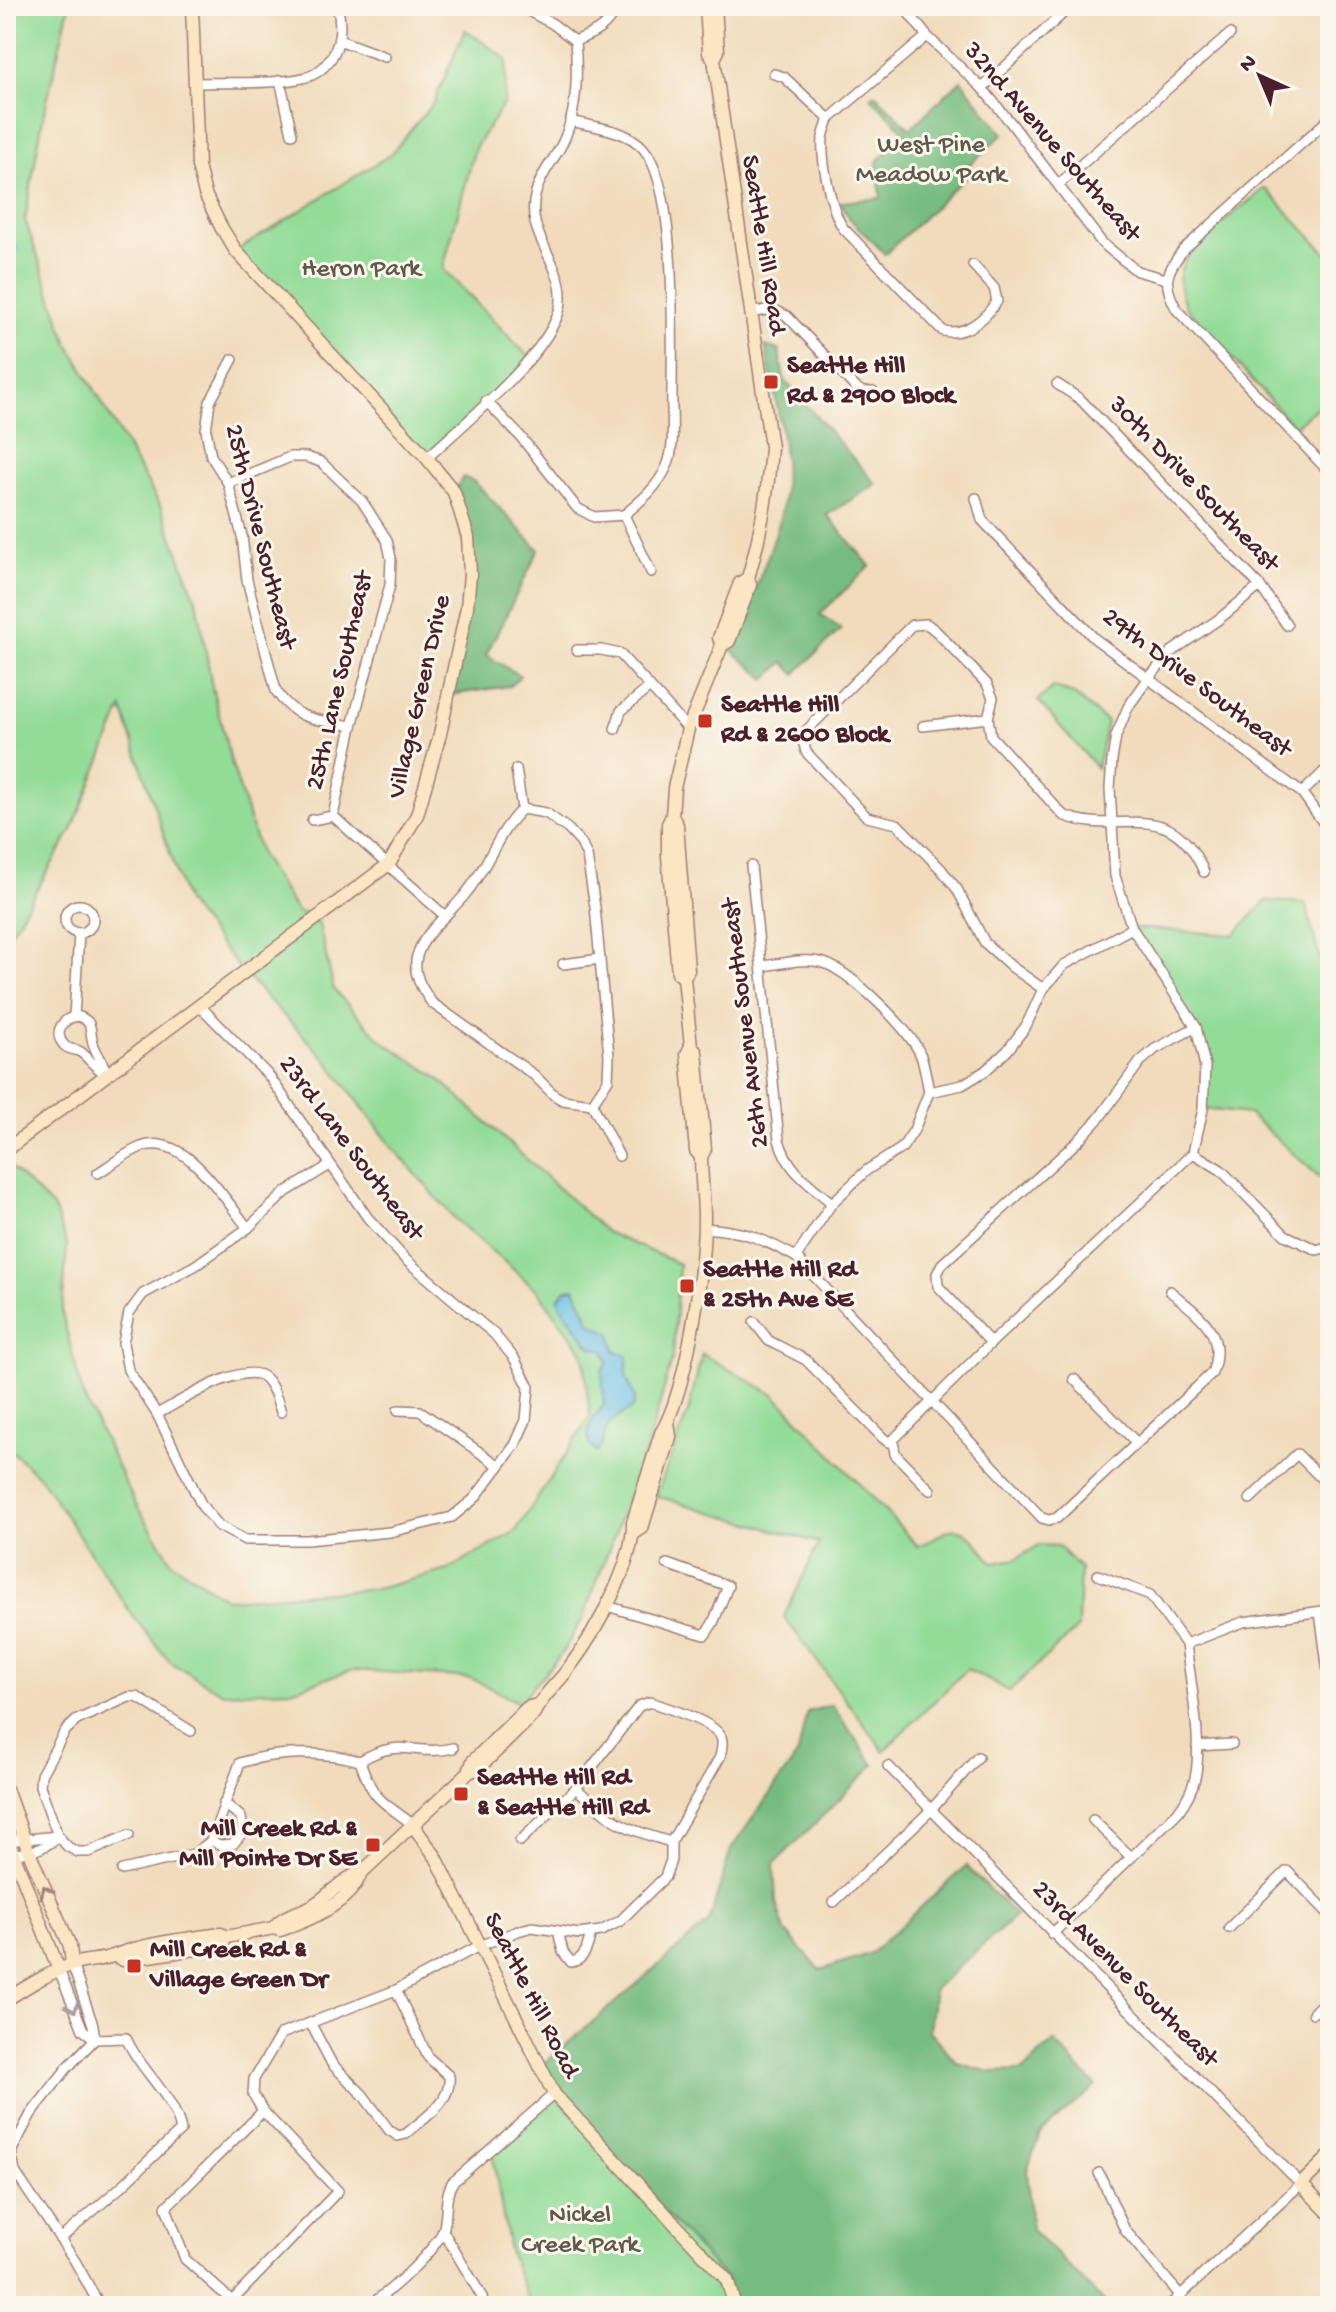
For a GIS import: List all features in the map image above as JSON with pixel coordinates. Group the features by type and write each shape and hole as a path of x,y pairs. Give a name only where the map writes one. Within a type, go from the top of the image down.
{"main road":[{"name":"Village Green Drive","path":"6,1150 389,864 417,815 440,734 467,607 470,574 468,537 454,492 427,458 236,251 205,194 198,166 195,126 192,6"},
{"name":"Seattle Hill Road","path":"706,6 709,53 714,59 771,447 762,530 748,578 740,583 719,638 722,645 688,729 674,788 672,816 677,825 688,970 684,978 691,1046 687,1054 696,1151 701,1157 703,1228 693,1316 679,1391 661,1433 633,1522 633,1534 607,1606 571,1666 537,1705 527,1708 473,1761 469,1772 412,1824 436,1857 554,2094 727,2280 735,2306"},
{"name":"Seattle Hill Road","path":"714,59 718,51 715,6"},
{"path":"6,1789 26,1846 70,1946 72,1964"},
{"path":"6,2000 72,1964 115,1956 121,1951 150,1944 221,1934 226,1937 274,1928 277,1921 306,1909 351,1876 361,1873 412,1824"},
{"path":"7,1839 9,1855 59,1970"},
{"path":"1301,2184 1330,2156"},
{"name":"23rd Avenue Southeast","path":"1301,2184 1330,2214"}],"street":[{"path":"196,83 302,79 315,74 327,63 339,40 342,30 337,6"},
{"path":"427,458 530,358 550,329 560,307 559,280 537,235 533,215 535,193 543,172 563,141 570,121 577,74 575,41 553,24 519,6"},
{"path":"575,41 599,31 617,6"},
{"name":"32nd Avenue Southeast","path":"903,6 927,36 982,88 1102,243 1137,271 1166,279"},
{"path":"982,88 1071,6"},
{"path":"1059,184 1230,34"},
{"path":"927,36 829,119 823,138 835,215 843,228 943,331 953,333 965,330 987,316 997,301 994,288 973,265"},
{"path":"339,40 385,57"},
{"path":"774,74 784,77 829,119"},
{"path":"280,80 292,134"},
{"path":"1330,118 1184,249 1172,264 1166,279 1168,294 1177,310 1330,473"},
{"path":"486,401 520,436 577,508 594,517 624,515 658,484 669,463 673,339 671,262 655,166 643,148 628,136 570,121"},
{"path":"750,313 772,309 787,316 855,387 863,392 873,392"},
{"name":"25th Drive Southeast","path":"233,359 210,402 206,430 211,456 228,483 242,536 247,580 276,691 286,706 299,715 352,726"},
{"name":"30th Drive Southeast","path":"1057,384 1080,399 1260,586 1287,625"},
{"name":"25th Lane Southeast","path":"228,483 290,457 306,457 321,462 362,501 387,540 391,558 390,585 352,726 333,816 389,864"},
{"name":"29th Drive Southeast","path":"976,498 982,520 1094,638 1302,793 1330,832"},
{"path":"624,515 651,572"},
{"path":"891,1441 1193,1153 1203,1109 1205,1066 1196,1027 1132,928 1115,876 1110,788 1116,736 1128,707 1171,652 1260,586"},
{"path":"1043,989 985,943 957,889 897,824 867,817 806,752 803,740 807,730 912,625 927,624 987,684 993,698 988,718 991,736 1063,815 1077,822 1141,821 1159,825 1181,837 1196,855 1204,872"},
{"path":"577,650 620,654 688,729"},
{"path":"615,729 621,711 650,687"},
{"path":"923,726 988,718"},
{"path":"1302,793 1330,766"},
{"path":"516,769 522,809"},
{"path":"522,809 499,835 480,875 417,955 416,972 432,1003 534,1075 554,1095 563,1100 592,1104"},
{"path":"522,809 546,813 581,843 591,873 609,1056 608,1080 592,1104"},
{"path":"312,820 333,816"},
{"path":"389,864 445,916"},
{"name":"26th Avenue Southeast","path":"751,866 779,1140 793,1170 832,1203"},
{"path":"929,1092 962,1085 985,1071 1007,1051 1026,1026 1043,989 1064,965 1132,928"},
{"path":"74,1017 79,933"},
{"path":"563,964 600,959"},
{"path":"762,966 822,963 841,972 909,1034 921,1056 929,1092 914,1130 902,1148 867,1170 832,1203 796,1257"},
{"name":"23rd Lane Southeast","path":"200,1006 269,1076 368,1218 406,1260 494,1334 514,1358 529,1387 526,1420 515,1445 498,1465"},
{"path":"74,1017 84,1018 92,1026 93,1044 107,1074 93,1067 83,1053 61,1042 59,1031 62,1024 74,1017"},
{"path":"991,1343 938,1286 937,1274 942,1264 1078,1141 1100,1117 1140,1062 1155,1049 1196,1027"},
{"path":"592,1104 619,1156"},
{"path":"98,1173 142,1147 174,1148 193,1162 248,1228"},
{"path":"1193,1153 1221,1170 1285,1235 1317,1250 1330,1246"},
{"path":"330,1165 286,1192 248,1228 196,1265 143,1294 129,1313 123,1343 128,1370 157,1414 202,1506 219,1526 245,1540 307,1540 390,1532 452,1517 474,1499 498,1465 420,1411 398,1410"},
{"path":"703,1228 738,1230 766,1240 796,1257 1042,1518 1049,1520 1057,1518 1212,1373 1218,1350 1214,1334 1205,1321 1170,1291"},
{"path":"754,1322 769,1341 806,1360 891,1441 895,1454 930,1490"},
{"path":"157,1414 229,1377 248,1372 264,1376 275,1392 281,1412"},
{"path":"1074,1379 1136,1442"},
{"path":"1250,1499 1297,1454 1330,1487"},
{"path":"607,1606 705,1635 728,1586 667,1564"},
{"path":"1052,1934 1178,1812 1189,1797 1195,1778 1197,1746 1186,1644 1150,1595 1098,1575"},
{"path":"1186,1644 1243,1622 1325,1611 1328,1672"},
{"path":"129,1835 89,1852 78,1852 68,1847 58,1836 42,1797 41,1775 65,1731 77,1720 129,1697 137,1697 191,1731"},
{"path":"263,2111 166,2207 185,2259 232,2301 338,2191 263,2111 253,2094 254,2079 281,2034 396,1990 479,1946 532,1927 579,1934 601,1931 620,1921 665,1877 671,1860 671,1842 720,1757 723,1746 721,1735 712,1726 650,1702 639,1706 576,1788 520,1841"},
{"path":"1197,1746 1232,1744"},
{"path":"360,1761 375,1751 391,1747 437,1752 453,1748"},
{"path":"122,1870 194,1854 211,1841 240,1763 257,1757 343,1756 360,1761"},
{"path":"834,1902 930,1811 978,1757"},
{"path":"360,1761 369,1787 378,1799 412,1824"},
{"name":"23rd Avenue Southeast","path":"888,1766 1301,2184"},
{"path":"576,1788 605,1815 627,1829 671,1842"},
{"path":"211,1841 220,1845 233,1844 243,1832 241,1817 224,1803"},
{"path":"1093,1820 1131,1857"},
{"path":"7,1839 26,1846 49,1845 58,1836"},
{"path":"9,1855 26,1846"},
{"path":"1229,1928 1287,1871 1330,1915"},
{"path":"558,1931 563,1952 571,1962 579,1960 584,1954 591,1932"},
{"path":"72,1964 95,2039"},
{"path":"59,1970 83,2030 95,2039 126,2038 134,2057 178,2114 181,2130 60,2239"},
{"path":"311,2024 332,2064 363,2095 389,2130 398,2136 406,2134 446,2097 450,2088 449,2076 428,2057 396,1990"},
{"path":"1313,2013 1330,1996"},
{"path":"95,2039 31,2114 11,2152 15,2172 100,2306"},
{"path":"483,2302 443,2231 446,2193 452,2183 554,2094"},
{"path":"1099,2173 1125,2230 1180,2295"},
{"path":"1169,2306 1301,2184"},
{"path":"369,2306 392,2289 443,2231"}],"green space":[{"path":"6,6 69,6 42,123 25,220 67,341 161,507 198,605 212,687 231,762 261,856 297,912 317,916 334,990 381,1040 437,1077 606,1232 679,1264 673,1356 648,1445 583,1618 562,1653 519,1703 471,1678 353,1670 291,1690 223,1693 170,1662 132,1615 41,1479 6,1445 6,1163 54,1208 67,1245 62,1313 83,1396 135,1503 172,1562 226,1599 376,1589 448,1570 516,1531 590,1417 583,1352 537,1290 455,1219 394,1149 325,1058 243,973 186,902 122,708 71,832 6,941"},
{"name":"Heron Park","path":"465,30 507,59 504,103 475,148 443,269 530,358 427,458 236,251 391,154 434,102"},
{"name":"West Pine Meadow Park","path":"961,80 1003,134 967,167 971,172 885,254 850,219 840,202 881,198 877,161 906,133 871,97 875,94 910,129"},
{"path":"1265,188 1330,257 1330,396 1294,427 1186,307 1180,286 1183,265 1189,256 1220,225"},
{"path":"765,346 779,350 784,380 876,484 827,515 870,566 820,614 841,629 795,674 784,662 766,679 731,650 769,555 783,501 782,434"},
{"path":"463,477 475,482 539,550 486,655 520,676 510,686 449,695 470,574 454,492"},
{"path":"1053,687 1073,694 1107,722 1097,768 1038,701"},
{"path":"1266,901 1305,903 1330,997 1330,1177 1324,1181 1249,1114 1203,1109 1204,1066 1196,1027 1132,928 1234,935"},
{"path":"702,1354 775,1395 918,1546 948,1531 962,1531 994,1563 1016,1559 1039,1545 1058,1546 1080,1569 1078,1628 1009,1691 967,1669 884,1751 784,1617 819,1543 656,1496 688,1412"},
{"path":"832,1705 874,1765 774,1864 776,1902 785,1931 820,1970 871,1953 966,1866 1016,1916 934,1989 929,2031 957,2063 990,2072 1022,2071 1054,2042 1096,2086 1040,2133 1027,2171 1032,2230 1108,2306 735,2306 727,2280 554,2094 540,2067 709,1922 731,1849 798,1754 807,1712"},
{"name":"Nickel Creek Park","path":"554,2094 727,2280 735,2306 530,2306 509,2251 491,2146"}],"water":[{"path":"575,1288 590,1322 611,1334 615,1351 628,1356 626,1376 635,1397 633,1407 609,1424 597,1452 588,1435 595,1416 604,1405 602,1370 608,1362 604,1350 591,1347 559,1303 559,1297 566,1289"}],"waterway":[{"path":"6,228 18,249"}],"place":[{"name":"Seattle Hill Rd & 2900 Block","path":"771,382"},
{"name":"Seattle Hill Rd & 2600 Block","path":"705,721"},
{"name":"Seattle Hill Rd & 25th Ave SE","path":"687,1286"},
{"name":"Seattle Hill Rd & Seattle Hill Rd","path":"461,1794"},
{"name":"Mill Creek Rd & Mill Pointe Dr SE","path":"373,1845"},
{"name":"Mill Creek Rd & Village Green Dr","path":"134,1966"}]}
